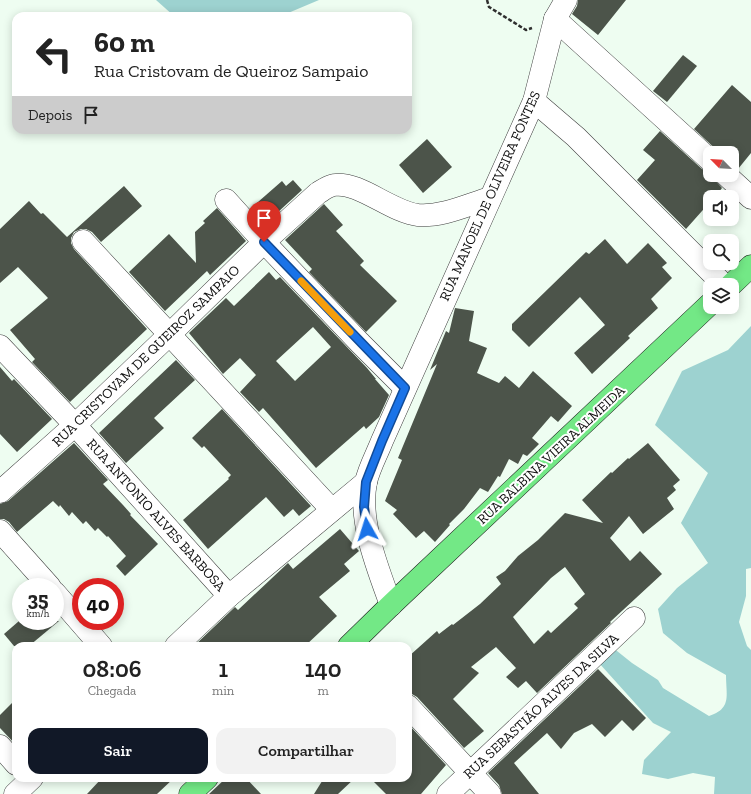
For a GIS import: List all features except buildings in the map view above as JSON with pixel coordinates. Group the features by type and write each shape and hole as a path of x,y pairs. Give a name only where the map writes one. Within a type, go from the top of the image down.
{"main road":[{"path":"738,278 751,266"},
{"name":"RUA BALBINA VIEIRA ALMEIDA","path":"354,642 391,605 703,311"},
{"path":"190,794 203,782"}],"street":[{"name":"RUA MANOEL DE OLIVEIRA FONTES","path":"366,482 405,388 534,101 555,19 566,0"},
{"path":"555,19 703,154"},
{"path":"534,101 576,137 717,278"},
{"path":"734,182 751,198"},
{"name":"RUA CRISTOVAM DE QUEIROZ SAMPAIO","path":"0,492 75,425 264,242 318,193 327,187 336,185 354,188 396,208 416,214 441,213 490,198"},
{"path":"226,200 264,242 405,388"},
{"path":"83,241 332,510"},
{"name":"RUA ANTONIO ALVES BARBOSA","path":"0,346 75,425 229,596"},
{"path":"366,482 364,507 367,529 379,571 391,605"},
{"path":"180,642 229,596 366,482"},
{"path":"0,530 42,578"},
{"path":"64,603 98,642"},
{"name":"RUA SEBASTIÃO ALVES DA SILVA","path":"448,794 634,618"},
{"path":"412,710 490,794"},
{"path":"0,746 12,762"}],"path":[{"path":"487,0 490,7 526,30 555,19"}],"shaded area":[{"path":"156,0 319,0 290,12 170,12"},
{"path":"751,326 751,568 746,569 746,596 739,622 747,646 751,650 751,794 714,794 715,777 693,773 668,779 642,774 644,760 671,732 653,723 599,663 612,647 632,663 658,680 663,688 709,716 716,713 724,705 727,695 726,675 687,653 663,633 658,609 677,588 708,563 681,523 708,473 655,425 682,371 728,350"}],"slow traffic":[{"path":"301,281 350,332"}],"route":[{"path":"264,242 405,388 366,482 364,507 367,529"}]}
